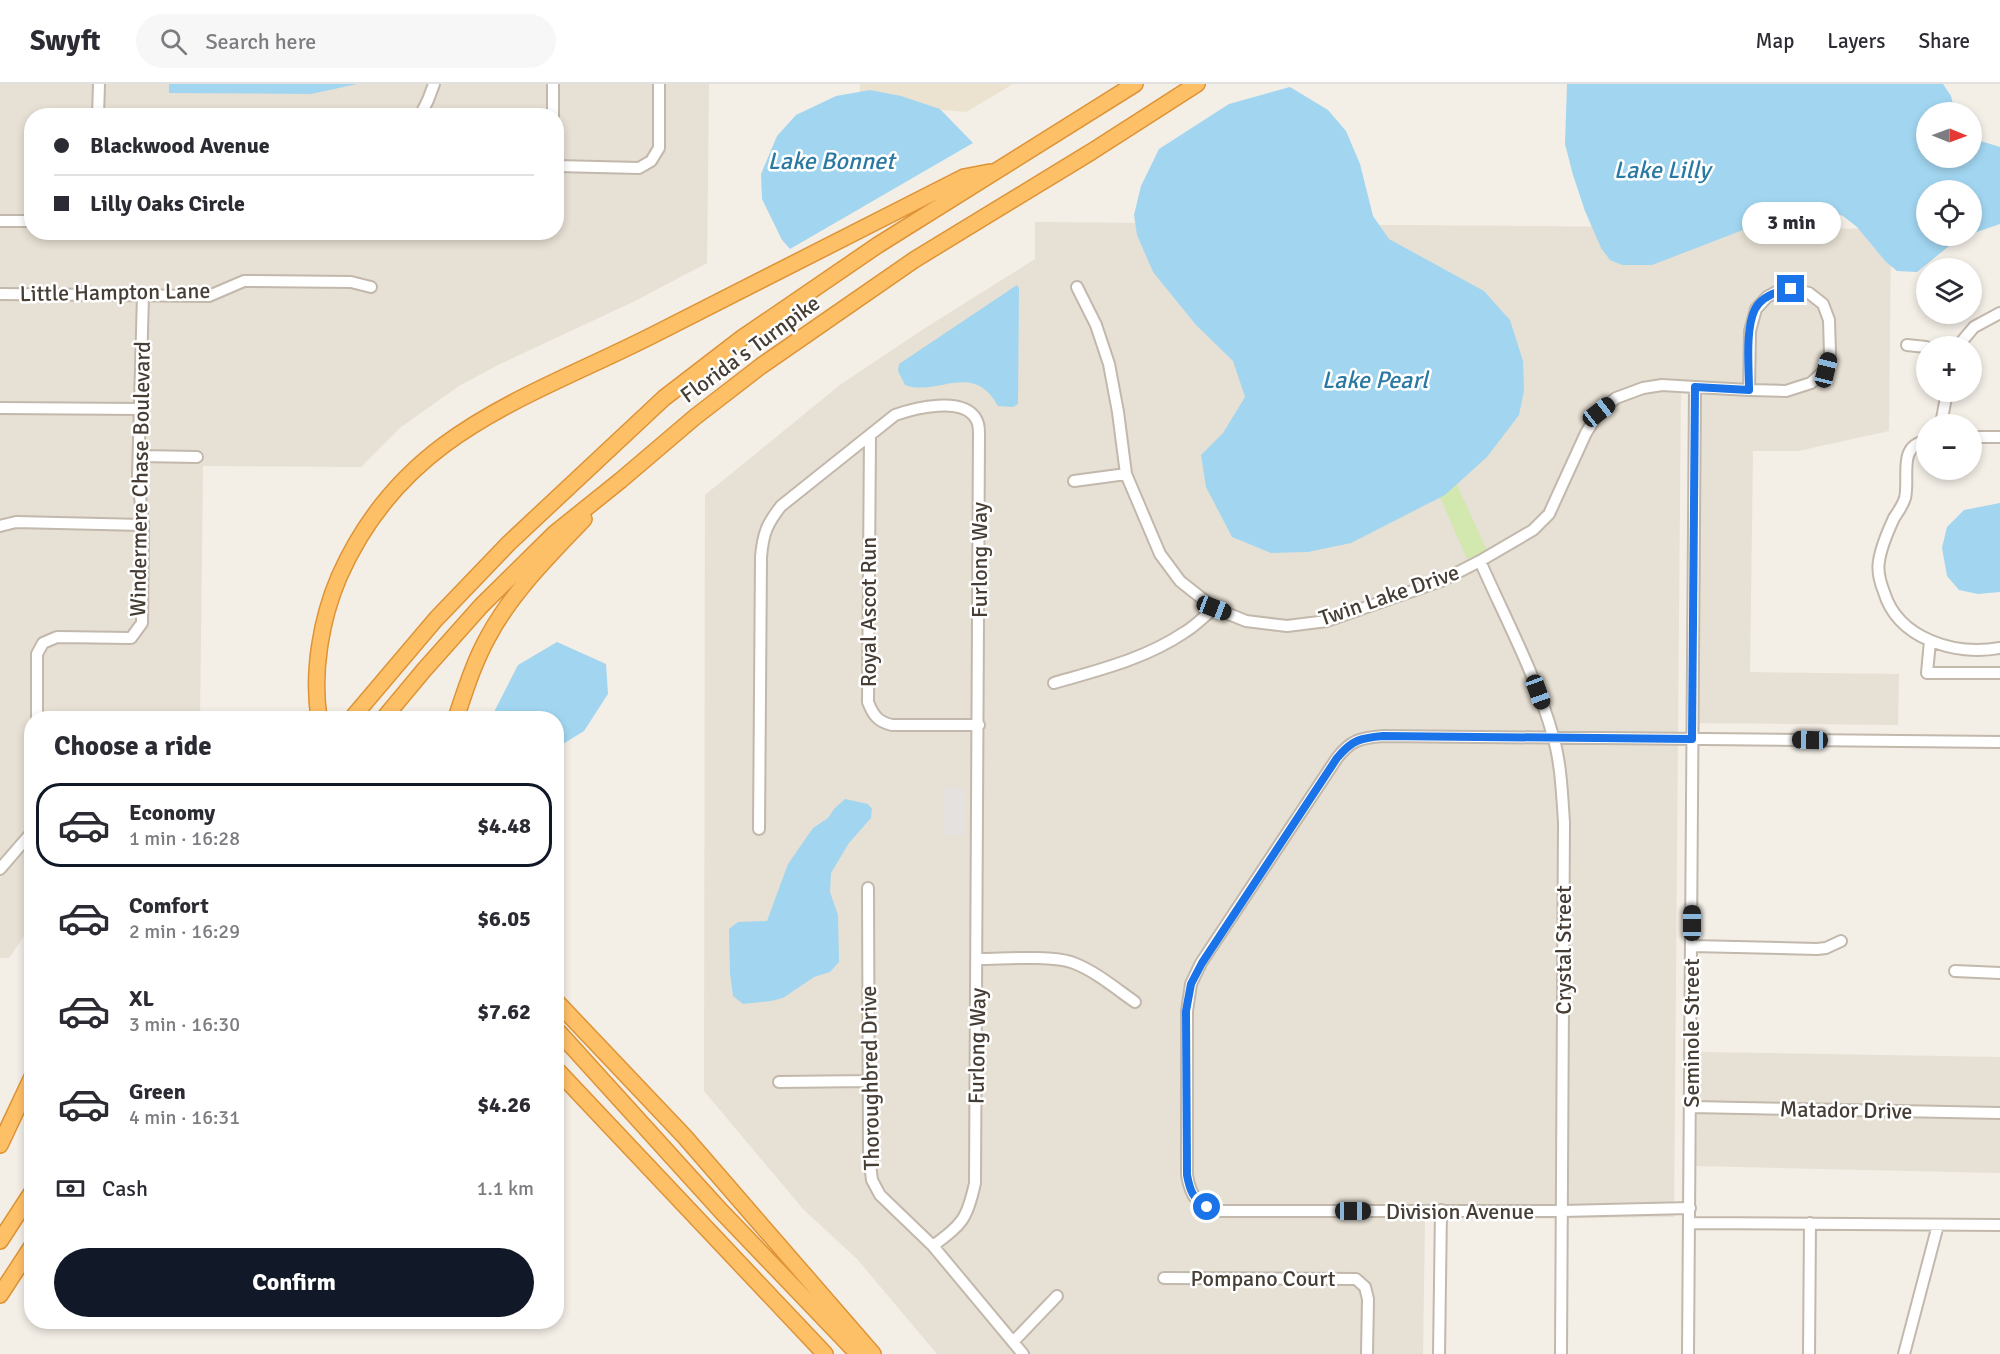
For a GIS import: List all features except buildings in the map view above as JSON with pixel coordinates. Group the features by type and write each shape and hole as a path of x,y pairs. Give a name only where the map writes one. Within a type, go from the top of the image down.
{"highway":[{"name":"Florida's Turnpike","path":"358,711 436,619 509,543 664,398 742,338 819,285 993,172 1135,84"},
{"name":"Florida's Turnpike","path":"390,711 481,606 555,533 695,417 761,366 914,260 1197,84"},
{"path":"319,711 318,671 324,623 333,592 349,555 370,519 395,487 454,436 493,413 659,332 964,177 993,172"},
{"path":"458,711 467,683 488,637 513,599 543,563 621,480"},
{"path":"564,1009 685,1137 873,1354"},
{"path":"564,1038 721,1211 858,1354"},
{"path":"564,1077 825,1354"},
{"path":"564,1088 580,1101 640,1167 659,1179"},
{"path":"0,1144 24,1094"},
{"path":"0,1241 24,1204"},
{"path":"0,1295 24,1258"}],"street":[{"path":"98,108 99,84"},
{"path":"424,108 434,84"},
{"path":"553,84 553,108"},
{"path":"564,166 639,168 651,161 659,148 659,84"},
{"path":"0,221 24,221"},
{"name":"Little Hampton Lane","path":"0,294 209,296 244,281 351,282 371,286"},
{"name":"Twin Lake Drive","path":"1077,287 1096,325 1109,364 1126,474 1160,554 1180,581 1214,608 1246,621 1287,626 1327,621 1441,580 1480,561 1533,530 1549,514 1586,433 1599,412 1616,398 1643,388 1662,385 1749,390"},
{"path":"1791,289 1809,293 1823,304 1829,320 1830,354 1826,370 1811,383 1786,391 1749,390 1750,331 1756,309 1767,297 1780,291 1791,289"},
{"name":"Windermere Chase Boulevard","path":"37,711 37,654 43,643 57,637 131,638 142,622 143,525 138,477 143,294"},
{"path":"1966,336 1974,327 2000,313"},
{"path":"1907,345 1916,346"},
{"name":"Seminole Street","path":"1688,1354 1695,387"},
{"name":"Furlong Way","path":"759,829 763,536 770,520 782,506 895,415 915,408 955,406 968,409 977,420 979,433 978,959 975,1183 970,1209 960,1225 933,1246"},
{"path":"0,408 140,409"},
{"name":"Royal Ascot Run","path":"870,435 868,702 873,714 882,723 979,725"},
{"path":"1982,437 2000,437"},
{"path":"1916,444 1911,447 1907,457 1905,498 1892,523 1878,561 1878,575 1888,607 1904,625 1930,641 1959,648 1988,651 2000,648"},
{"path":"139,456 197,457"},
{"path":"1074,481 1126,474"},
{"path":"0,526 16,522 143,525"},
{"name":"Crystal Street","path":"1480,561 1538,692 1553,738 1561,782 1564,822 1561,1354"},
{"path":"1054,683 1125,663 1162,646 1186,632 1214,608"},
{"path":"1930,641 1927,673 2000,673"},
{"name":"Division Avenue","path":"1553,738 1383,736 1359,740 1347,745 1207,954 1191,984 1186,1011 1189,1189 1197,1201 1221,1211 1562,1211 1690,1208"},
{"path":"1553,738 2000,742"},
{"path":"0,869 24,841"},
{"name":"Thoroughbred Drive","path":"868,888 869,1156 872,1180 880,1195 933,1246 1023,1354"},
{"path":"1692,946 1817,949 1826,948 1841,941"},
{"path":"978,959 1055,959 1071,962 1090,971 1135,1002"},
{"path":"1955,971 2000,973"},
{"path":"778,1082 868,1081"},
{"name":"Matador Drive","path":"1691,1107 2000,1113"},
{"path":"1439,1354 1441,1210"},
{"path":"1690,1223 2000,1225"},
{"path":"1809,1354 1810,1223"},
{"path":"1904,1354 1938,1225"},
{"name":"Pompano Court","path":"1164,1278 1356,1280 1365,1287 1368,1299 1367,1354"},
{"path":"1013,1342 1057,1296"}],"shaded area":[{"path":"0,84 709,84 707,263 635,301 498,365 459,386 401,427 361,467 203,466 200,711 24,711 24,936 9,958 0,958"},
{"path":"860,84 1013,84 966,112 859,103"},
{"path":"1035,222 1891,229 1889,431 1798,451 1753,451 1750,672 1899,674 1898,725 1692,723 1695,381 1681,380 1674,1217 1425,1220 1423,1354 937,1354 857,1259 804,1210 704,1091 705,495 840,385 1035,259"},
{"path":"943,787 966,788 965,835 943,835"},
{"path":"1698,1052 2000,1057 2000,1173 1696,1166"}],"green space":[{"path":"1448,465 1487,551 1467,559 1429,472"}],"water":[{"path":"169,84 357,84 311,94 169,93"},
{"name":"Lake Lilly","path":"1567,84 1943,84 1952,102 1916,102 1916,168 1982,168 1982,141 2000,147 2000,224 1982,230 1982,180 1916,180 1916,246 1949,246 1934,258 1916,258 1916,272 1897,271 1886,262 1857,227 1843,216 1824,209 1795,210 1652,265 1622,265 1610,260 1601,248 1585,211 1565,144"},
{"name":"Lake Pearl","path":"1290,87 1328,110 1346,131 1360,164 1373,216 1389,239 1484,291 1510,320 1523,361 1524,391 1519,415 1487,457 1445,495 1351,543 1308,552 1271,553 1232,537 1206,487 1201,455 1223,433 1245,397 1233,361 1196,325 1153,272 1137,235 1134,215 1141,186 1159,149 1229,104"},
{"name":"Lake Bonnet","path":"870,90 901,96 940,109 973,143 790,249 782,240 762,199 761,174 777,136 796,115 836,96"},
{"path":"1017,285 1019,288 1018,404 1013,407 998,406 988,392 977,385 966,382 930,387 905,385 898,371 899,364"},
{"path":"2000,503 2000,592 1978,594 1959,590 1947,576 1942,548 1947,527 1964,510"},
{"path":"557,642 606,664 608,694 584,731 564,743 564,711 495,711 518,665"},
{"path":"845,799 868,804 872,809 871,818 849,843 831,873 830,892 838,915 839,962 830,972 814,977 783,998 743,1004 733,996 729,929 738,922 767,921 788,864 813,828 828,818"}],"route":[{"path":"1207,1207 1197,1201 1189,1189 1187,1175 1186,1011 1191,984 1210,949 1347,745 1359,740 1383,736 1692,739 1695,387 1749,390 1750,331 1756,309 1767,297 1791,289"}]}
